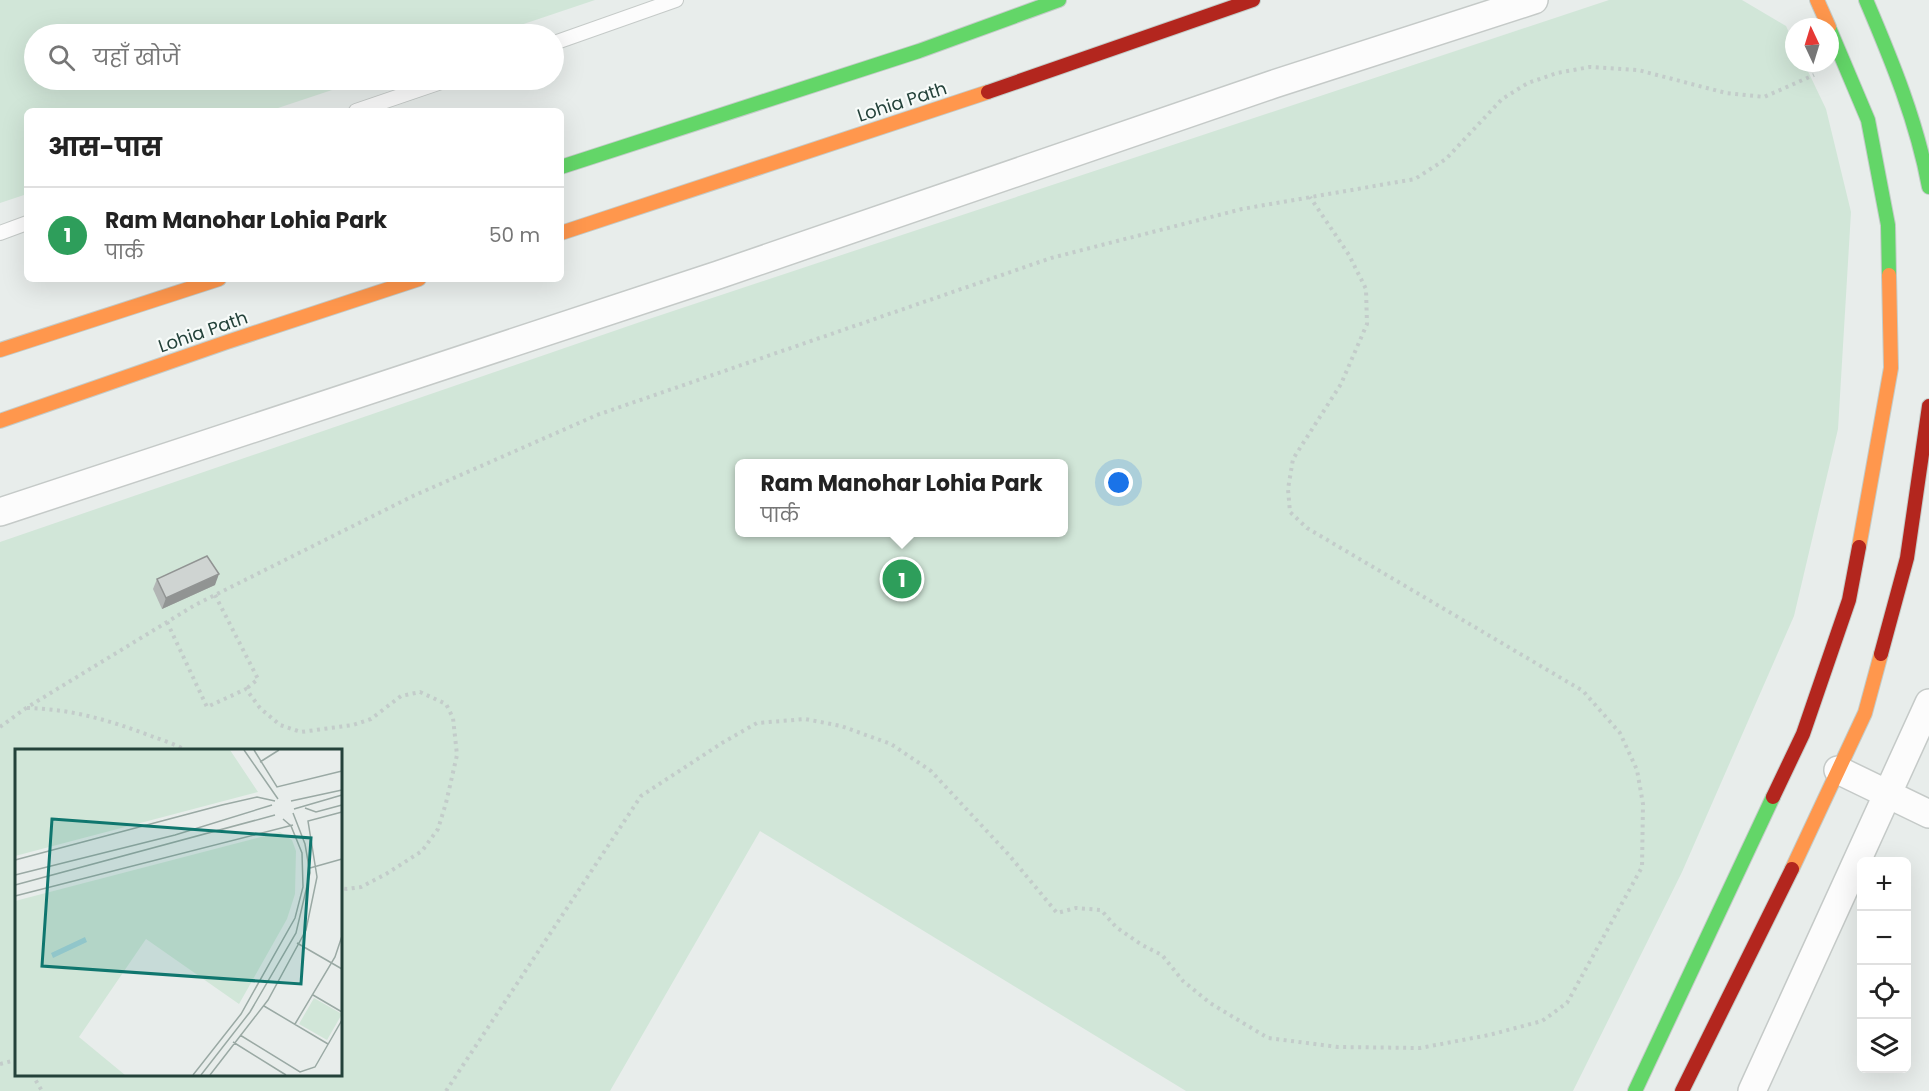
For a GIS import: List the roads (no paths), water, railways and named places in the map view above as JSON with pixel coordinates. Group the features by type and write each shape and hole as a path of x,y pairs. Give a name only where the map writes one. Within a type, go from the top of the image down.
{"street":[{"path":"564,166 919,51 1059,0"},
{"name":"Lohia Path","path":"564,231 924,114 1253,0"},
{"path":"0,512 718,275 1274,84 1534,0"},
{"path":"1817,0 1824,18"},
{"path":"1866,0 1887,48 1925,159 1929,187"},
{"path":"1635,1091 1803,734 1848,600 1891,369 1888,225 1868,120 1839,52"},
{"path":"0,350 210,282"},
{"name":"Lohia Path","path":"0,421 227,342 410,282"},
{"path":"1682,1091 1767,921 1865,713 1907,558 1929,406"},
{"path":"1752,1091 1929,703"},
{"path":"1838,770 1929,814"}],"lane":[{"path":"564,39 676,0"},
{"path":"365,108 418,90"},
{"path":"0,232 24,224"}],"place":[{"name":"Ram Manohar Lohia Park","path":"902,579"}]}
